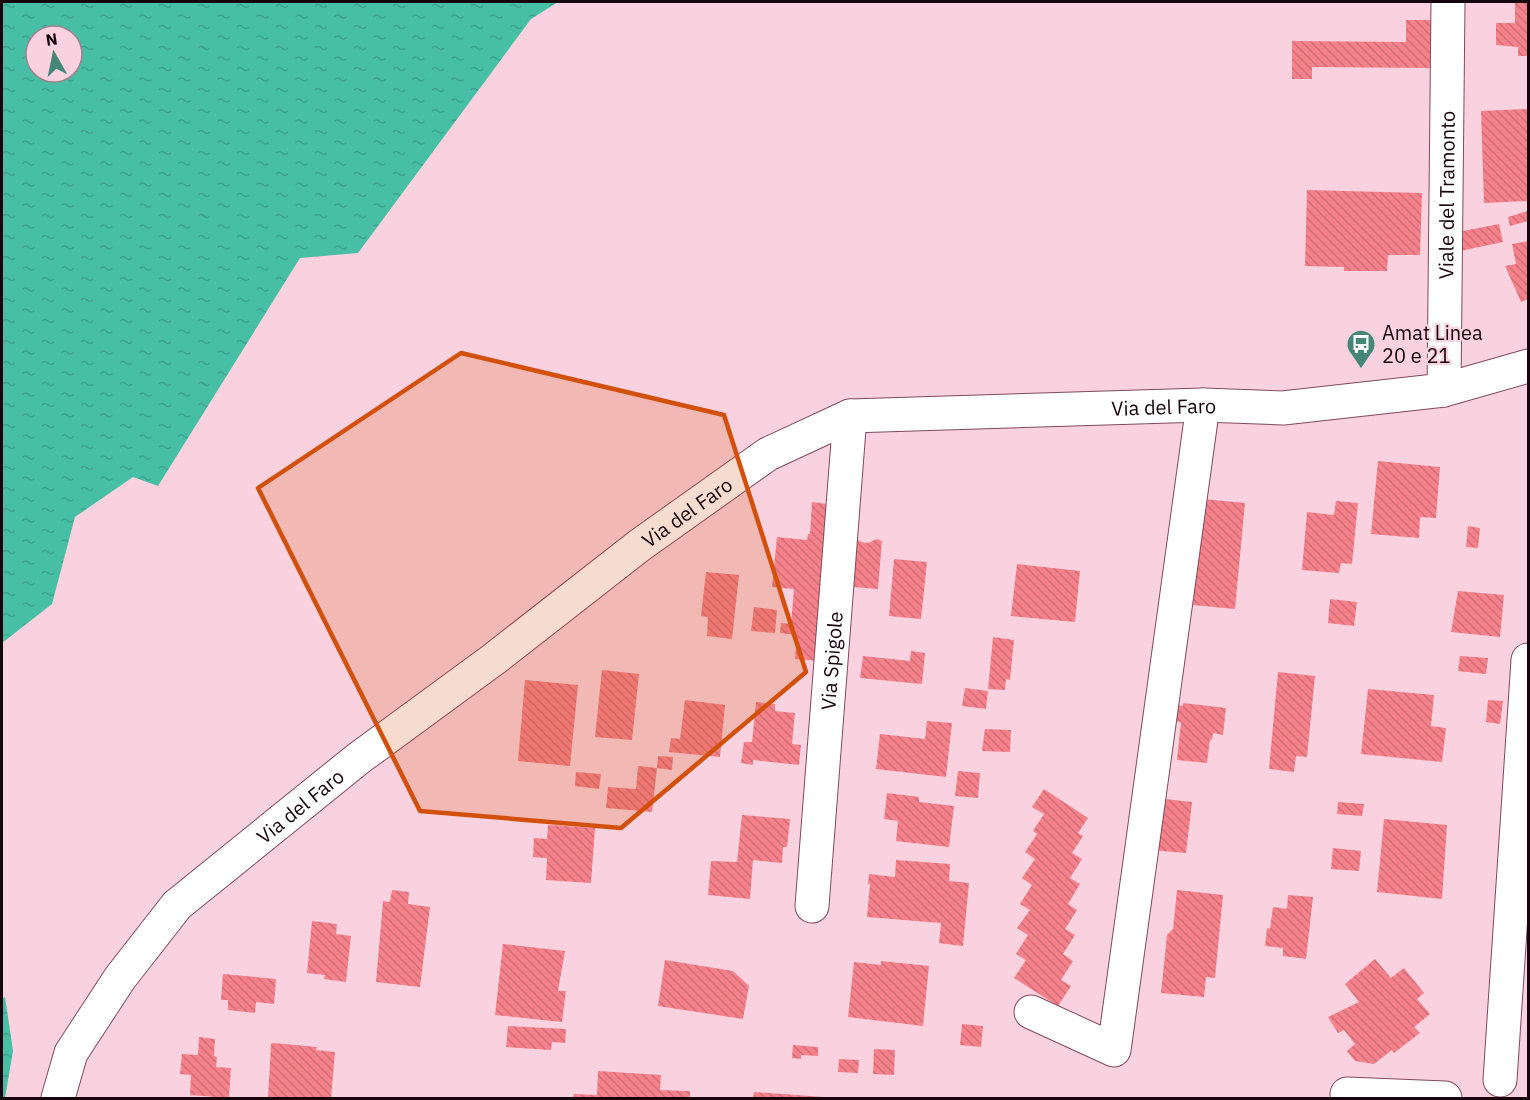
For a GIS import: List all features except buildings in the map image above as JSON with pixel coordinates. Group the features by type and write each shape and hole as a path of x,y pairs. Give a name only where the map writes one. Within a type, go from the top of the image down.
{"street":[{"name":"Viale del Tramonto","path":"1444,390 1448,2"},
{"name":"Via del Faro","path":"57,1098 71,1053 120,978 177,905 358,758 494,659 640,545 768,454 850,416 1203,405 1283,408 1444,390 1528,366"},
{"path":"1031,1012 1114,1050 1203,405"},
{"name":"Via Spigole","path":"812,906 850,416"},
{"path":"1500,1080 1528,660"},
{"path":"1347,1094 1445,1098"}],"highlighted area":[{"path":"461,353 724,415 806,672 621,828 420,811 258,488"}],"water":[{"path":"2,2 558,2 531,19 358,253 300,258 158,486 133,477 75,517 52,604 2,643"},
{"path":"5,997 13,1051 5,1098 2,1098 2,999"}],"place":[{"name":"Amat Linea 20 e 21","path":"1361,370"}]}
